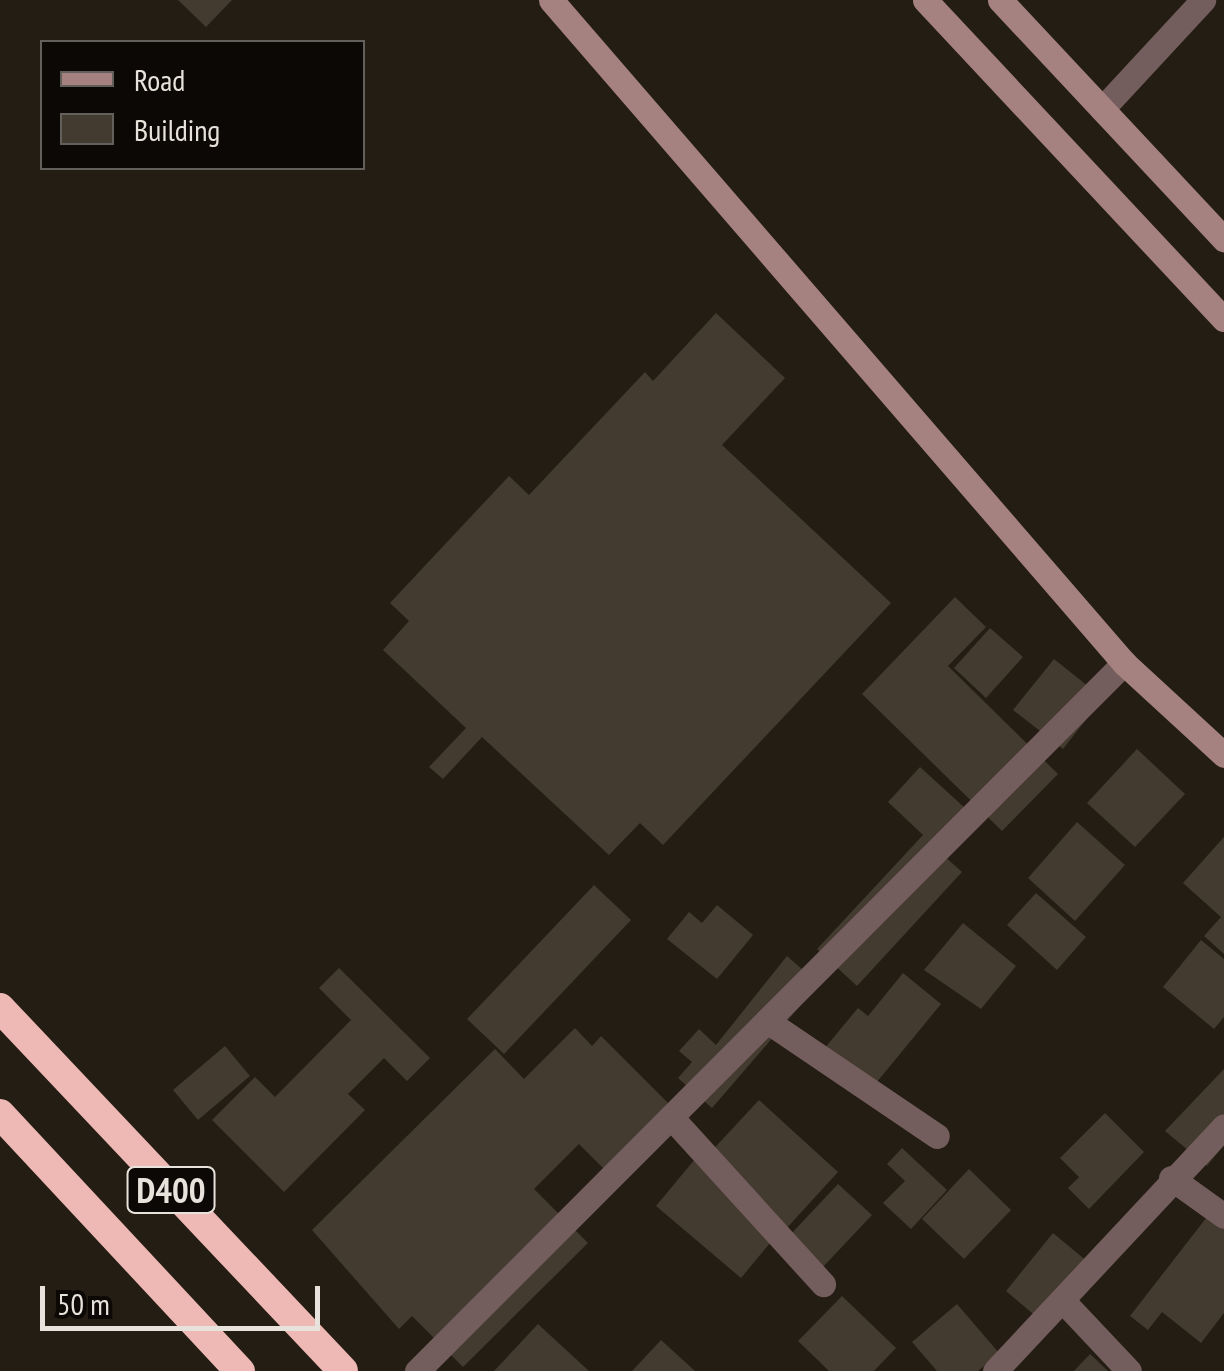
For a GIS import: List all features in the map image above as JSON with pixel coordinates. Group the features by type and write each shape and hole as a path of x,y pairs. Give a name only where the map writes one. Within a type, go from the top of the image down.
{"highway":[{"name":"D400","path":"0,1008 343,1371"},
{"name":"D400","path":"0,1114 240,1371"}],"main road":[{"path":"551,0 1124,663 1224,755"},
{"path":"925,0 1224,319"},
{"path":"1015,5 1102,109 1221,231"}],"street":[{"path":"1102,109 1203,0"},
{"path":"416,1371 1124,663"},
{"path":"767,1021 937,1136"},
{"path":"671,1117 822,1284"},
{"path":"995,1371 1063,1301 1170,1178 1224,1126"},
{"path":"1170,1178 1224,1216"},
{"path":"1063,1301 1130,1371"}],"building":[{"path":"178,0 232,0 206,27"},
{"path":"716,313 785,378 722,445 891,603 663,845 640,823 609,855 482,737 443,779 429,767 466,728 383,650 409,621 390,603 509,476 529,495 645,372 653,381"},
{"path":"955,597 986,627 948,666 1058,774 1002,831 862,694"},
{"path":"990,628 1023,657 986,698 954,668"},
{"path":"1054,659 1103,698 1063,749 1013,710"},
{"path":"1137,749 1185,794 1135,847 1087,803"},
{"path":"920,767 977,819 943,855 962,872 857,986 817,949 923,835 888,802"},
{"path":"1077,822 1125,865 1075,921 1028,878"},
{"path":"1224,837 1224,954 1204,936 1221,917 1183,883"},
{"path":"594,885 631,920 504,1054 467,1019"},
{"path":"1036,893 1086,937 1057,970 1007,925"},
{"path":"717,905 753,935 717,979 667,939 689,912 702,923"},
{"path":"963,923 1016,966 981,1009 924,970"},
{"path":"1201,940 1224,959 1224,1017 1214,1029 1163,987"},
{"path":"787,956 819,984 712,1108 678,1078 692,1062 679,1051 699,1029 716,1045"},
{"path":"339,968 430,1058 407,1081 384,1058 348,1094 365,1110 284,1192 212,1120 255,1077 275,1097 351,1020 319,988"},
{"path":"903,973 941,1004 872,1088 824,1049 858,1008 868,1016"},
{"path":"575,1028 592,1046 601,1036 671,1106 606,1171 579,1144 534,1189 588,1243 463,1367 412,1316 399,1329 312,1230 495,1049 524,1079"},
{"path":"225,1046 250,1076 198,1120 173,1090"},
{"path":"1224,1069 1224,1145 1207,1166 1165,1131"},
{"path":"759,1100 838,1172 785,1230 706,1157"},
{"path":"1105,1113 1144,1152 1089,1209 1068,1188 1079,1177 1060,1158"},
{"path":"902,1148 947,1190 911,1229 883,1203 905,1181 887,1164"},
{"path":"695,1159 780,1231 741,1278 656,1206"},
{"path":"969,1169 1011,1210 964,1259 922,1219"},
{"path":"838,1184 872,1215 823,1267 790,1235"},
{"path":"1210,1213 1224,1224 1224,1313 1201,1343 1162,1312 1148,1330 1130,1316"},
{"path":"1053,1233 1100,1272 1052,1330 1006,1291"},
{"path":"842,1296 896,1348 874,1371 829,1371 798,1341"},
{"path":"957,1304 999,1353 978,1371 937,1371 912,1342"},
{"path":"538,1324 589,1371 494,1371"},
{"path":"661,1340 695,1371 632,1371"},
{"path":"1090,1354 1108,1371 1074,1371"}]}
